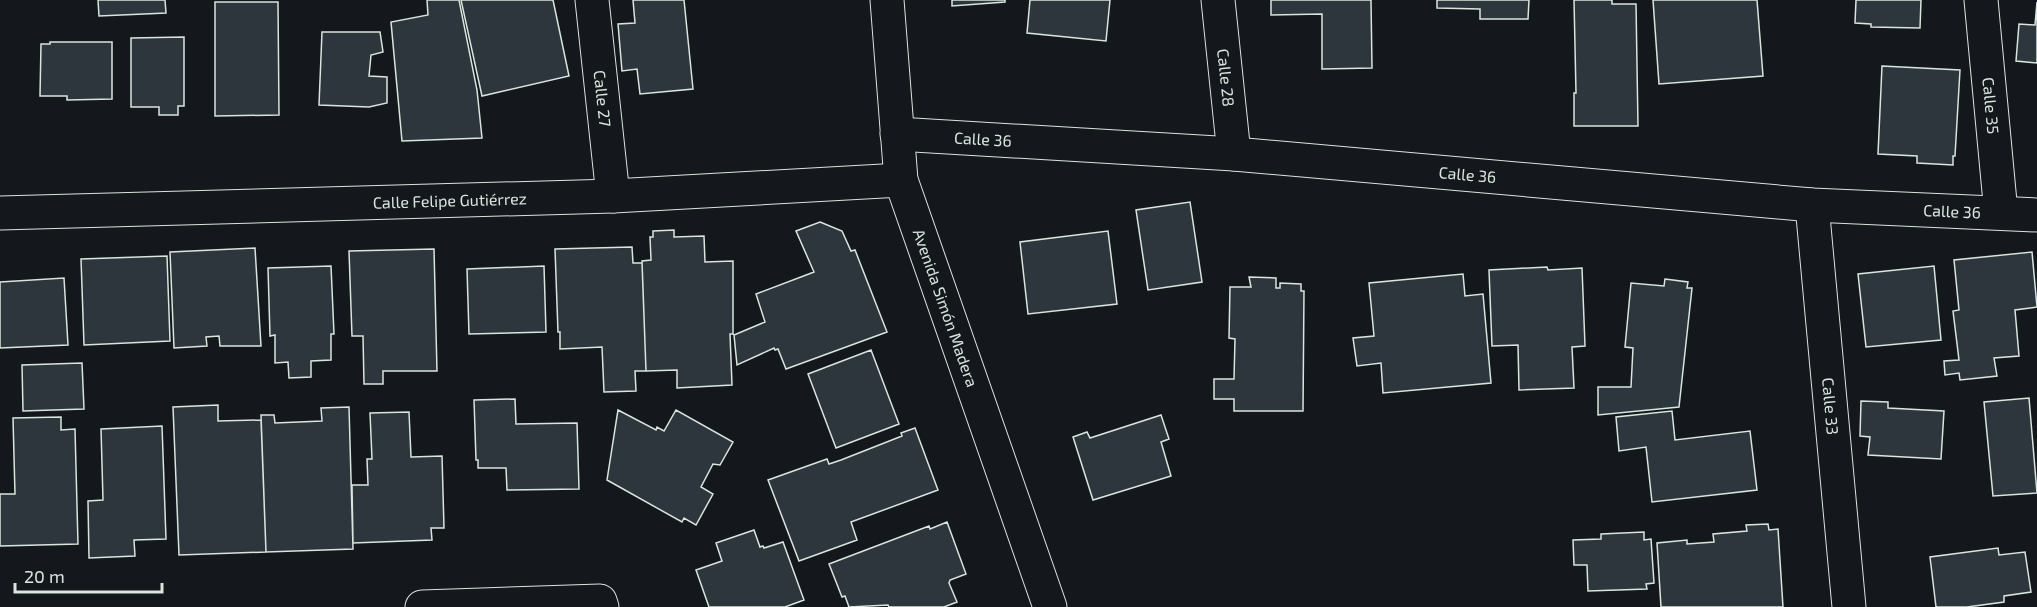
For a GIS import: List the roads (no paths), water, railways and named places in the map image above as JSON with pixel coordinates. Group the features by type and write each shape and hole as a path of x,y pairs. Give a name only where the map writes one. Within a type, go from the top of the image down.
{"street":[{"name":"Calle 27","path":"592,0 613,196"},
{"name":"Avenida Simón Madera","path":"887,0 901,180 1050,607"},
{"name":"Calle 28","path":"1218,0 1234,154"},
{"name":"Calle 35","path":"1981,0 2001,213"},
{"name":"Calle 36","path":"897,134 1234,154 1812,205 2037,215"},
{"name":"Calle Felipe Gutiérrez","path":"0,213 613,196 901,180"},
{"name":"Calle 33","path":"1812,205 1849,607"},
{"path":"422,607 600,601 602,607"}]}
